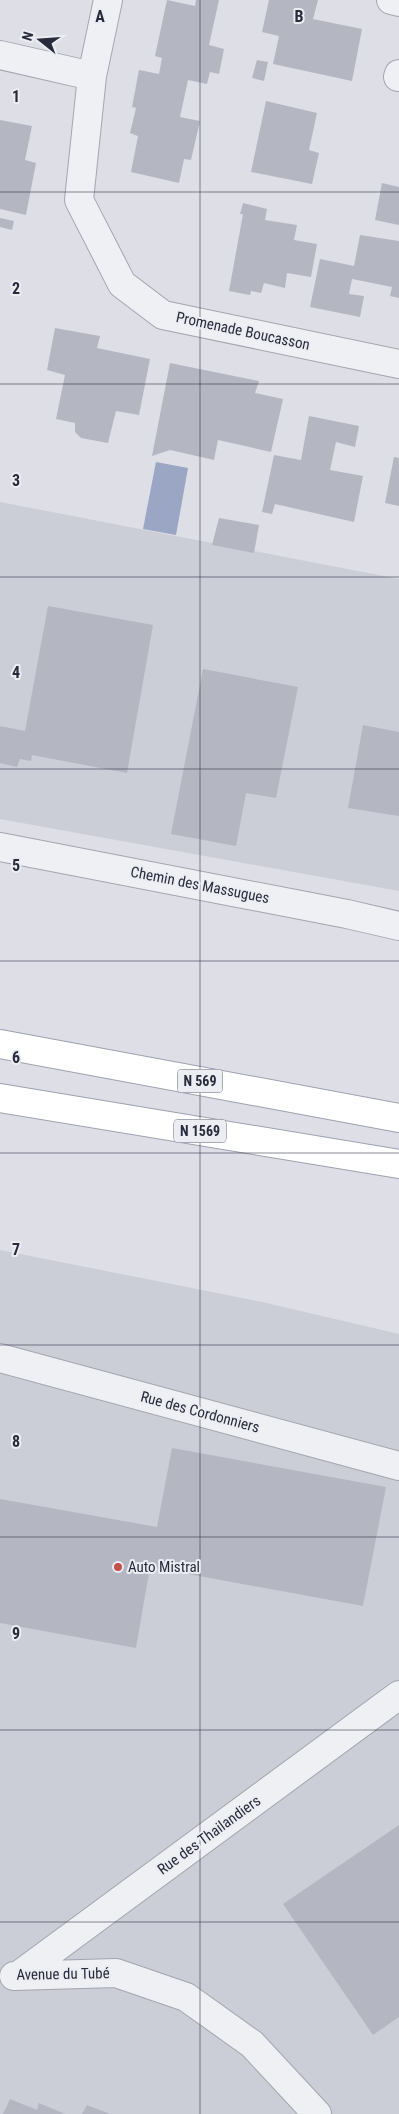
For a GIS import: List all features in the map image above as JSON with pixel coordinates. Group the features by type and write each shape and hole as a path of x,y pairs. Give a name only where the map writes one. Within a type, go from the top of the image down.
{"main road":[{"name":"N 569","path":"0,1044 399,1118"},
{"name":"N 1569","path":"0,1098 399,1164"}],"street":[{"name":"Promenade Boucasson","path":"108,0 92,76 79,200 122,284 163,315 399,364"},
{"path":"391,0 399,2"},
{"path":"0,55 92,76"},
{"name":"Chemin des Massugues","path":"0,847 347,914 399,926"},
{"name":"Rue des Cordonniers","path":"0,1358 399,1466"},
{"name":"Rue des Thailandiers","path":"9,1976 399,1695"},
{"name":"Avenue du Tubé","path":"9,1976 116,1973 186,1997 252,2044 317,2114"}],"shaded area":[{"path":"0,502 399,579 399,891 0,819"},
{"path":"0,1250 262,1302 399,1334 399,2114 0,2114"}],"water":[{"path":"156,462 188,468 176,535 143,529"}],"building":[{"path":"167,0 195,6 196,0 219,0 209,45 224,49 219,74 210,72 207,84 188,80 180,117 200,121 191,160 184,159 179,183 131,172 138,136 130,133 136,108 132,107 139,70 159,74 162,58 155,56"},
{"path":"269,0 318,0 313,19 362,29 352,81 273,64 279,36 262,32"},
{"path":"257,60 268,62 264,81 252,78"},
{"path":"266,101 317,113 309,150 319,153 312,184 251,172"},
{"path":"0,120 32,126 25,160 36,163 26,215 0,209"},
{"path":"382,183 399,187 399,225 375,220"},
{"path":"243,203 267,209 265,220 297,225 294,240 317,244 311,277 287,273 285,288 264,283 261,293 251,291 250,295 229,291 243,214 240,214"},
{"path":"0,218 14,221 12,230 0,227"},
{"path":"360,235 399,241 399,298 390,296 392,287 352,279 349,294 364,296 360,317 310,307 320,259 354,266"},
{"path":"55,328 100,336 97,348 150,359 139,415 116,411 108,443 81,438 75,432 75,423 56,419 65,375 47,370"},
{"path":"170,363 259,381 255,393 283,399 271,452 218,440 214,460 170,450 152,456"},
{"path":"309,416 359,426 355,447 336,442 330,470 363,476 354,522 275,504 272,514 262,512 274,455 301,460"},
{"path":"394,457 399,458 399,506 385,503"},
{"path":"219,518 259,525 254,553 212,545"},
{"path":"48,606 153,625 127,773 32,755 31,761 20,759 17,767 0,763 0,726 25,731"},
{"path":"203,669 298,687 276,798 246,793 236,846 171,834"},
{"path":"363,725 399,732 399,816 348,808"},
{"path":"172,1448 386,1487 363,1606 150,1567 136,1648 0,1623 0,1499 157,1527"},
{"path":"399,1825 399,2017 373,2035 283,1904"},
{"path":"10,2099 37,2110 39,2103 65,2114 3,2114"},
{"path":"87,2105 110,2114 82,2114"}],"place":[{"name":"Auto Mistral","path":"118,1567"}]}
